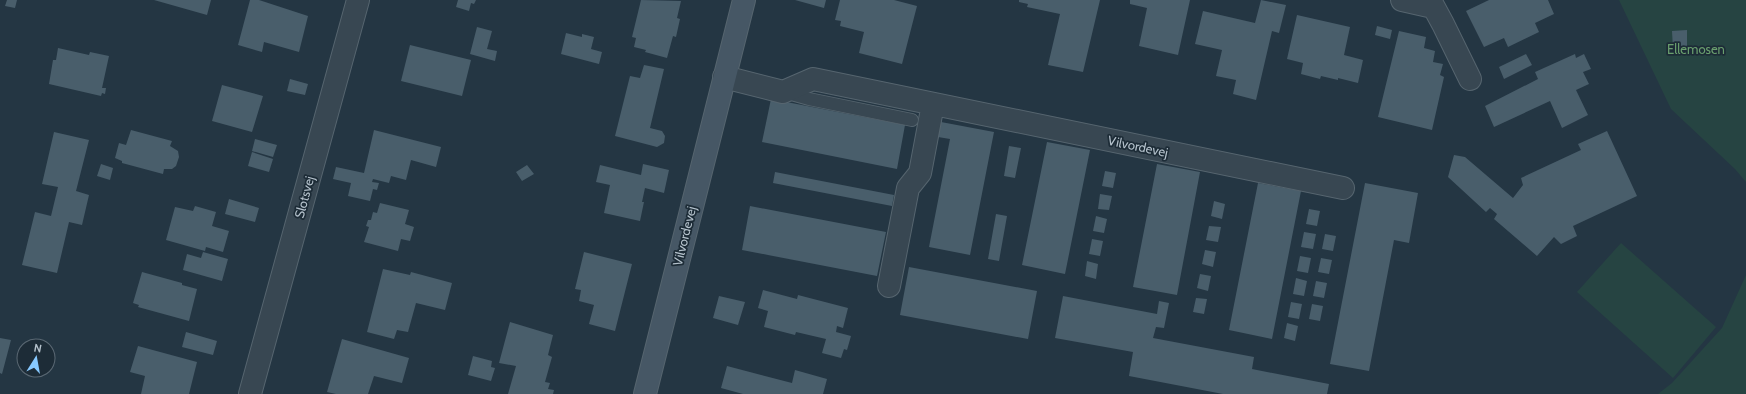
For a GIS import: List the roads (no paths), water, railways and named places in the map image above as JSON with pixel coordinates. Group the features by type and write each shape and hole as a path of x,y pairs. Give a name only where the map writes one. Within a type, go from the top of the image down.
{"street":[{"name":"Slotsvej","path":"250,394 358,0"},
{"name":"Vilvordevej","path":"645,394 744,0"},
{"path":"1402,0 1431,4 1470,79"},
{"path":"724,77 783,92"},
{"name":"Vilvordevej","path":"783,92 812,79 1343,188"},
{"path":"890,286 908,188 920,173 933,104"}],"lane":[{"path":"783,92 809,99 912,120"}],"park label":[{"name":"Ellemosen","path":"1696,49"}]}
